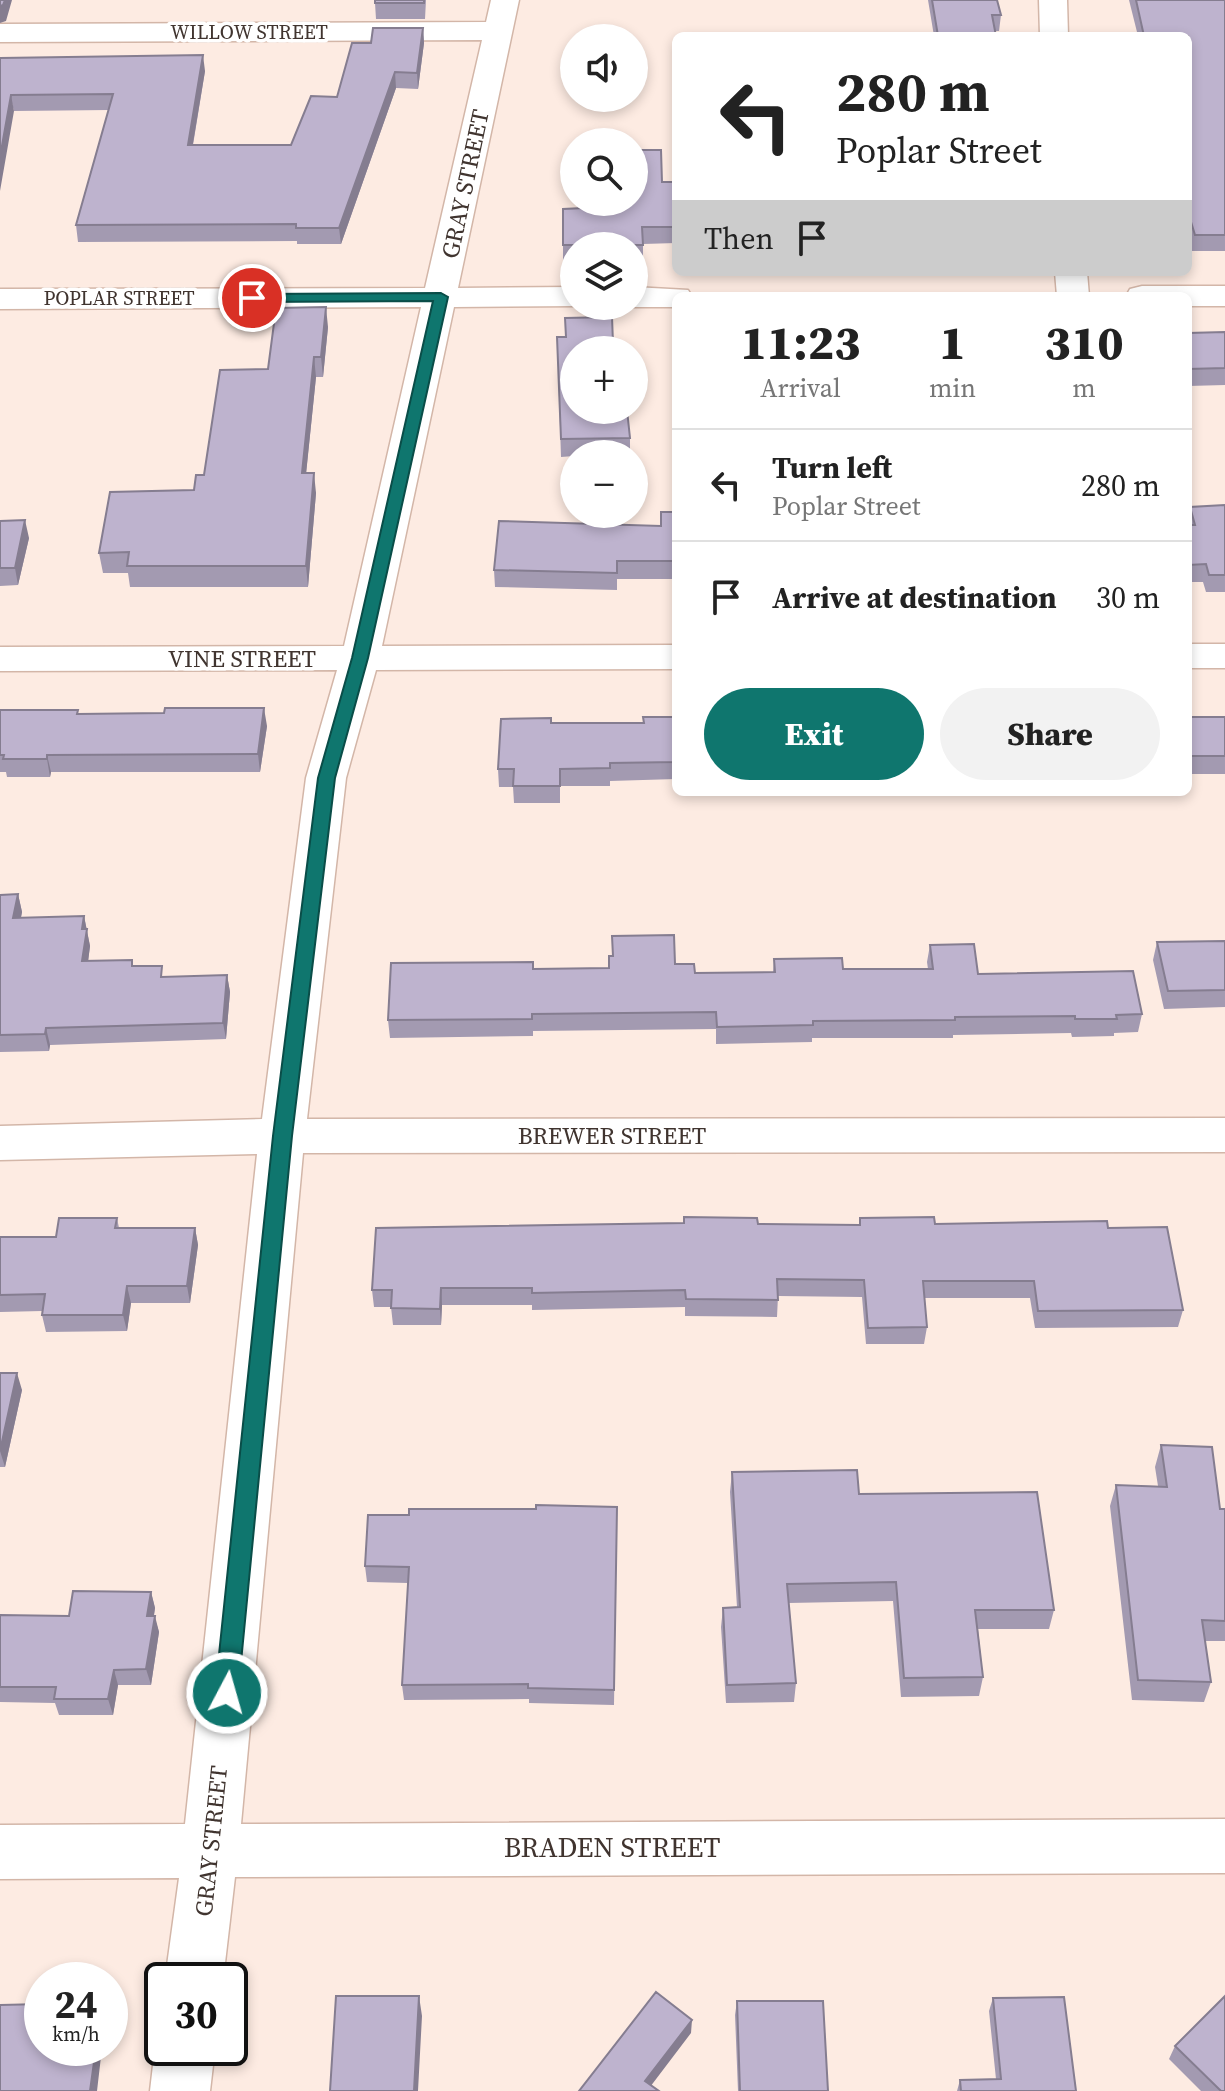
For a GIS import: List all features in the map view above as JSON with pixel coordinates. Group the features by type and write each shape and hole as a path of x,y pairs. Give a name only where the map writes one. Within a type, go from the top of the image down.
{"street":[{"path":"1053,0 1054,32"},
{"name":"WILLOW STREET","path":"0,33 502,16"},
{"name":"GRAY STREET","path":"196,1962 211,1848 282,1136 326,778 360,658 502,16"},
{"path":"1192,296 1225,296"},
{"name":"POPLAR STREET","path":"0,299 560,297"},
{"path":"648,297 672,297"},
{"path":"1192,656 1225,656"},
{"name":"VINE STREET","path":"0,659 672,657"},
{"name":"BREWER STREET","path":"0,1143 282,1136 1225,1135"},
{"name":"BRADEN STREET","path":"0,1852 211,1848 1225,1846"},
{"path":"180,2091 183,2066"}],"building":[{"path":"375,0 424,0 424,3 375,3"},
{"path":"932,0 997,0 1001,15 992,15 995,32 937,32"},
{"path":"1136,0 1225,0 1225,235 1195,235 1192,225 1192,32 1143,32"},
{"path":"373,28 423,28 417,73 395,72 339,228 296,228 296,224 76,225 113,94 11,95 0,157 0,58 203,55 188,145 291,145 311,96 337,97 352,43 371,43"},
{"path":"648,150 661,150 662,182 672,182 672,227 642,227 642,232 563,232 563,216 648,216"},
{"path":"326,307 321,357 314,357 302,473 314,473 306,566 127,566 129,552 99,553 110,492 194,490 196,475 204,475 220,370 268,369 276,308"},
{"path":"565,320 612,320 613,336 566,336"},
{"path":"1225,332 1225,368 1192,369 1192,333"},
{"path":"557,337 560,337 560,414"},
{"path":"560,424 628,424 630,438 561,439"},
{"path":"1225,505 1225,575 1209,575 1206,564 1192,565 1192,525 1195,525 1192,507"},
{"path":"661,512 672,512 672,561 617,561 617,573 494,570 499,521 560,523 560,528 648,528 661,526"},
{"path":"25,520 15,568 0,568 0,521"},
{"path":"165,708 264,708 258,754 47,755 47,759 3,759 4,755 0,755 0,710 78,710 77,714 164,713"},
{"path":"643,717 672,717 672,762 610,763 610,768 560,769 560,786 513,786 514,769 498,769 501,719 551,718 551,723 644,723"},
{"path":"1192,717 1225,717 1225,756 1192,756"},
{"path":"18,894 13,918 84,916 82,929 87,929 82,961 132,960 132,966 162,966 161,977 227,975 223,1023 46,1028 45,1034 0,1035 0,895"},
{"path":"674,935 675,964 694,964 695,973 775,972 774,959 842,958 843,969 933,969 930,945 974,944 978,974 1133,971 1142,1014 1116,1015 1117,1019 1075,1019 1075,1016 955,1017 955,1020 813,1021 813,1025 717,1027 716,1012 532,1014 532,1019 388,1020 391,963 533,962 533,969 609,968 609,956 613,956 612,936"},
{"path":"1225,941 1225,990 1168,991 1157,942"},
{"path":"684,1217 757,1218 758,1224 860,1225 860,1218 934,1217 935,1224 1107,1221 1108,1228 1167,1227 1183,1310 1038,1311 1034,1281 923,1281 927,1327 868,1328 864,1280 777,1279 778,1300 686,1299 685,1290 532,1293 532,1288 441,1288 440,1309 391,1308 392,1290 372,1290 376,1228 684,1223"},
{"path":"59,1218 117,1218 115,1228 195,1228 187,1286 127,1286 123,1315 42,1315 45,1294 0,1295 0,1237 56,1237"},
{"path":"0,1373 17,1373 0,1451"},
{"path":"1161,1445 1212,1447 1220,1509 1225,1509 1225,1621 1202,1620 1211,1682 1138,1680 1116,1485 1167,1487"},
{"path":"857,1470 859,1494 1037,1492 1054,1610 975,1610 983,1677 904,1678 896,1582 787,1584 796,1683 727,1685 723,1608 740,1607 732,1472"},
{"path":"536,1505 617,1507 614,1690 528,1688 528,1684 402,1685 409,1567 365,1566 368,1515 409,1515 409,1509 536,1509"},
{"path":"73,1591 151,1592 147,1616 155,1616 146,1669 114,1670 108,1699 54,1699 56,1687 0,1687 0,1615 69,1616"},
{"path":"656,1992 692,2020 645,2081 659,2091 579,2091"},
{"path":"336,1996 419,1996 414,2091 330,2091"},
{"path":"1225,1996 1225,2091 1221,2091 1175,2046"},
{"path":"1064,1997 1076,2091 961,2091 960,2080 1001,2079 993,1998"},
{"path":"737,2001 823,2001 828,2091 740,2091"},
{"path":"24,2004 24,2066 93,2066 90,2091 0,2091 0,2005"}],"route":[{"path":"227,1693 282,1136 326,778 360,658 441,297 252,298"}]}
